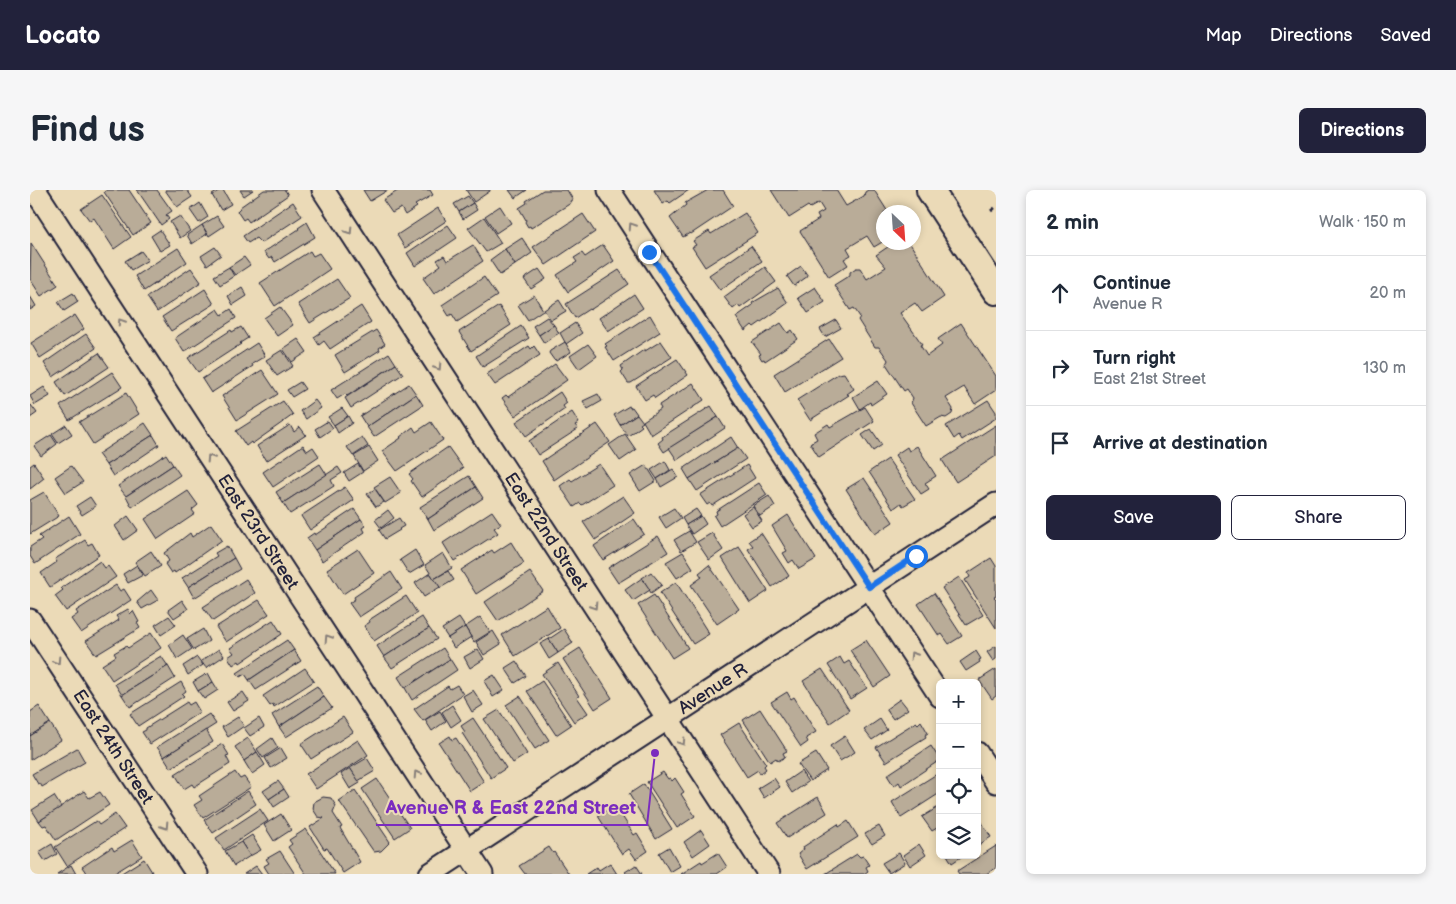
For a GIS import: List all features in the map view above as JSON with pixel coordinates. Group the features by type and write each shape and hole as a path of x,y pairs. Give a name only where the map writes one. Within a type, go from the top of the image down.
{"main road":[{"path":"930,190 996,291"}],"street":[{"path":"30,192 34,190"},
{"name":"East 23rd Street","path":"34,190 482,874"},
{"name":"East 22nd Street","path":"323,190 769,874"},
{"path":"609,190 936,690"},
{"name":"Avenue R","path":"430,874 996,504"},
{"name":"East 24th Street","path":"30,620 197,874"},
{"path":"981,759 996,782"}],"path":[{"path":"991,211 996,207"}],"building":[{"path":"107,190 129,190 151,223 133,235 104,192"},
{"path":"137,190 157,190 172,211 166,215 169,219 161,225"},
{"path":"165,190 187,190 192,197 177,207"},
{"path":"223,190 231,204 221,210 212,195"},
{"path":"240,190 253,190 244,196"},
{"path":"264,190 285,190 288,195 249,222 246,218 243,220 237,211"},
{"path":"363,190 388,190 370,201"},
{"path":"399,190 430,190 433,195 415,205 417,207 405,215 401,208 392,213 383,200"},
{"path":"466,190 490,190 490,191 474,202"},
{"path":"509,190 527,190 515,198"},
{"path":"543,190 567,190 573,200 531,228 530,226 528,227 519,208"},
{"path":"654,190 689,190 670,203 668,201 663,204"},
{"path":"708,190 723,190 733,206 691,234 683,237 670,218 686,205 685,203"},
{"path":"771,190 836,190 846,206 864,196 868,190 874,190 884,205 876,205 876,246 874,247 867,236 847,248 851,255 844,259 848,265 829,277 800,231 819,219 817,215 824,211 819,203 810,208 808,206 789,218"},
{"path":"102,195 131,237 114,249 94,218 90,221 81,209"},
{"path":"468,196 473,203 459,212 454,204"},
{"path":"293,202 302,216 261,243 256,238 248,243 243,236"},
{"path":"200,203 208,217 199,223 190,210"},
{"path":"473,203 477,210 463,219 459,212"},
{"path":"500,206 511,223 496,233 485,216"},
{"path":"438,208 446,221 405,248 397,235"},
{"path":"745,213 758,233 705,267 692,247 696,245 693,241 709,231 711,234"},
{"path":"583,214 595,232 546,265 533,247"},
{"path":"180,216 190,231 180,238 170,222"},
{"path":"217,216 224,226 209,236 202,225"},
{"path":"484,217 501,243 486,252 468,228"},
{"path":"307,222 315,237 275,262 272,257 269,259 264,252"},
{"path":"202,225 207,234 192,244 187,235"},
{"path":"448,225 457,238 415,266 407,253"},
{"path":"160,230 170,245 160,251 151,236"},
{"path":"522,238 532,253 515,265 505,249"},
{"path":"31,243 58,285 41,296 30,279"},
{"path":"473,245 483,261 434,294 423,278 441,265 437,260 444,256 447,261"},
{"path":"603,245 614,261 568,292 557,275 577,262 574,258 582,253 585,257"},
{"path":"751,246 762,261 720,290 709,275"},
{"path":"215,247 221,255 207,265 201,256"},
{"path":"178,248 187,262 144,291 135,276"},
{"path":"505,249 515,265 500,275 490,260"},
{"path":"883,250 914,250 944,297 922,312 915,303 900,313 922,344 920,345 927,356 942,345 938,339 961,323 996,376 996,390 975,404 964,387 946,398 953,409 952,414 946,418 941,417 926,426 911,403 913,398 907,389 904,391 886,364 888,360 879,347 875,347 858,320 860,317 854,308 850,310 834,285 850,275 850,272 856,268 860,268 867,279 886,267 876,255"},
{"path":"141,251 148,260 131,270 125,261"},
{"path":"310,251 313,256 319,253 330,269 275,306 260,283"},
{"path":"244,257 250,265 235,275 229,267"},
{"path":"801,266 808,276 794,286 787,276"},
{"path":"229,267 234,276 220,285 214,276"},
{"path":"765,267 776,282 740,308 738,305 733,309 724,297"},
{"path":"191,268 201,282 157,312 147,297"},
{"path":"539,269 546,279 531,289 524,279"},
{"path":"619,270 629,284 575,318 566,304"},
{"path":"484,277 497,296 457,322 452,314 449,316 442,305"},
{"path":"337,279 350,298 310,323 298,304"},
{"path":"242,287 247,296 233,305 228,296"},
{"path":"815,287 825,302 808,313 798,298"},
{"path":"778,288 788,303 754,327 752,325 745,331 736,317 753,305 752,303"},
{"path":"205,289 214,304 171,331 162,317"},
{"path":"73,293 78,302 64,311 58,302"},
{"path":"634,294 643,308 608,331 599,318"},
{"path":"534,295 543,310 528,320 518,305"},
{"path":"30,296 36,306 30,310"},
{"path":"559,300 566,311 551,320 544,310"},
{"path":"361,306 371,322 330,349 324,341 319,345 314,337"},
{"path":"499,306 511,325 471,351 459,332"},
{"path":"280,307 293,325 277,336 264,318"},
{"path":"218,309 222,315 231,309 236,318 184,352 175,338"},
{"path":"75,315 84,329 40,358 31,343"},
{"path":"650,315 660,332 614,361 605,344"},
{"path":"547,317 554,325 539,335 533,326"},
{"path":"836,320 841,328 825,337 820,329"},
{"path":"575,323 582,333 566,344 560,333"},
{"path":"781,323 788,333 792,330 798,339 765,361 764,359 762,360 759,355 761,354 752,342"},
{"path":"554,325 559,333 544,343 539,335"},
{"path":"521,326 529,338 483,367 476,356"},
{"path":"241,327 248,338 198,372 188,358 231,330 232,332"},
{"path":"376,330 385,344 379,348 380,350 345,372 335,355"},
{"path":"86,334 96,348 53,377 44,363"},
{"path":"298,339 307,352 292,362 283,349"},
{"path":"829,339 841,357 785,392 774,374"},
{"path":"661,341 672,357 631,383 628,383 621,372 623,370 621,366 645,349 645,351"},
{"path":"565,342 571,352 556,361 554,360 549,353 550,351"},
{"path":"257,343 265,356 211,393 202,379"},
{"path":"588,344 597,356 579,369 570,356"},
{"path":"529,346 531,349 534,346 540,355 495,385 487,374"},
{"path":"282,350 293,366 277,376 266,360"},
{"path":"99,353 109,367 65,396 56,382"},
{"path":"389,353 396,364 347,396 345,394 337,399 331,390"},
{"path":"677,359 688,375 655,398 653,395 645,400 636,386"},
{"path":"396,364 403,374 351,408 345,398"},
{"path":"555,364 567,380 515,416 502,398 506,395 508,397"},
{"path":"262,370 278,394 237,420 222,396"},
{"path":"112,372 122,387 69,420 60,406"},
{"path":"844,373 854,389 847,394 849,395 810,420 797,400 838,374"},
{"path":"878,381 887,394 871,405 870,402 860,409 853,397"},
{"path":"300,382 305,389 292,397 287,390"},
{"path":"693,383 704,400 651,435 643,421 661,409 659,405"},
{"path":"409,384 416,394 367,427 360,416"},
{"path":"44,387 50,396 35,405 30,396"},
{"path":"560,392 567,403 563,406 565,409 526,436 516,422"},
{"path":"126,393 139,414 93,444 79,422"},
{"path":"416,394 423,405 374,437 367,427"},
{"path":"598,394 602,401 588,409 583,401"},
{"path":"315,400 321,408 306,419 300,411"},
{"path":"988,400 996,412 996,418 962,440 959,435 954,439 946,426"},
{"path":"283,401 293,415 252,444 251,442 246,446 236,431"},
{"path":"30,405 37,413 30,418"},
{"path":"629,406 637,414 620,425 614,415"},
{"path":"711,406 718,417 664,452 658,443 663,439 662,437"},
{"path":"865,407 874,421 819,457 810,443 817,439 814,433 828,424 830,427"},
{"path":"342,408 348,416 334,425 328,417"},
{"path":"572,412 579,423 575,425 578,429 538,455 529,441"},
{"path":"637,414 643,422 640,424 642,426 628,436 620,425"},
{"path":"348,416 352,423 338,433 334,425"},
{"path":"718,417 725,428 677,460 669,448"},
{"path":"328,421 333,428 320,437 315,429"},
{"path":"431,422 443,440 397,471 382,451 413,427 416,432"},
{"path":"145,423 153,435 106,465 98,454"},
{"path":"597,424 610,442 554,480 542,461"},
{"path":"66,425 72,434 58,443 52,434"},
{"path":"290,425 294,432 300,427 306,435 266,461 257,446"},
{"path":"996,425 996,456 956,482 942,460"},
{"path":"871,429 882,445 873,451 862,435"},
{"path":"625,434 636,450 620,461 609,445"},
{"path":"51,435 57,444 41,456 34,446"},
{"path":"153,435 159,445 113,476 106,465"},
{"path":"362,437 368,446 353,456 347,447"},
{"path":"731,437 738,448 689,479 683,469"},
{"path":"303,445 307,451 313,447 319,456 273,487 263,472"},
{"path":"917,446 936,476 925,483 929,489 921,494 895,455 907,447 909,451"},
{"path":"369,447 378,461 363,471 354,456"},
{"path":"448,447 463,468 422,497 411,481 413,479 409,474"},
{"path":"738,448 746,459 697,491 689,479"},
{"path":"166,454 173,465 126,496 118,486"},
{"path":"888,459 915,499 903,506 901,503 893,509 869,472"},
{"path":"665,461 670,470 657,479 651,470"},
{"path":"34,463 44,478 30,489 30,466"},
{"path":"320,464 327,475 283,503 276,492"},
{"path":"358,464 363,472 349,481 344,473"},
{"path":"599,464 613,485 582,505 580,503 574,507 560,486 570,479 572,481"},
{"path":"173,465 180,475 132,507 126,496"},
{"path":"646,465 656,481 640,491 630,475"},
{"path":"747,465 755,478 712,506 710,503 707,505 700,495"},
{"path":"71,466 83,482 66,493 55,477"},
{"path":"338,467 342,473 331,480 334,486 290,514 283,503"},
{"path":"673,469 678,477 661,487 657,479"},
{"path":"469,476 476,487 428,519 420,507"},
{"path":"390,477 401,493 385,503 374,487"},
{"path":"864,478 893,522 875,534 846,489"},
{"path":"759,483 767,495 720,526 714,516 717,514 716,511"},
{"path":"345,487 354,500 310,530 301,516"},
{"path":"476,487 483,498 434,530 428,519"},
{"path":"375,489 384,502 376,507 367,494"},
{"path":"188,491 198,505 192,510 195,514 158,539 145,519"},
{"path":"44,492 59,516 30,534 30,500"},
{"path":"623,496 635,513 595,540 583,522"},
{"path":"769,496 775,506 760,516 753,506"},
{"path":"90,497 96,506 82,515 76,506"},
{"path":"753,507 762,521 752,527 743,514"},
{"path":"674,508 681,518 666,528 659,517"},
{"path":"354,509 361,519 315,550 307,538 314,533 315,535"},
{"path":"696,509 701,516 686,525 682,518"},
{"path":"388,510 394,518 381,528 375,520"},
{"path":"492,511 501,524 494,528 498,533 454,561 443,543"},
{"path":"788,515 816,559 799,569 793,560 789,563 783,553 787,551 772,526"},
{"path":"69,516 80,534 35,564 30,556 30,547 42,539 39,536"},
{"path":"128,516 138,530 124,540 115,526"},
{"path":"701,516 706,524 692,534 686,525"},
{"path":"399,518 404,526 385,539 379,530"},
{"path":"361,519 366,526 363,528 365,532 322,561 315,550"},
{"path":"634,519 644,534 603,560 594,546"},
{"path":"211,524 222,540 175,573 174,571 171,573 165,564 169,561 164,553 190,533 192,537"},
{"path":"689,531 696,542 681,551 674,540"},
{"path":"712,533 723,550 709,560 697,542"},
{"path":"761,533 789,576 772,587 748,549 753,546 749,541"},
{"path":"658,536 668,552 618,583 608,568"},
{"path":"85,540 88,545 92,543 99,555 50,587 41,573 57,562 55,559"},
{"path":"511,542 524,563 476,594 461,570 492,550 494,553"},
{"path":"227,546 234,558 188,587 182,578 217,556 215,553"},
{"path":"739,547 768,591 750,603 722,558"},
{"path":"358,549 374,573 343,594 327,569"},
{"path":"415,550 424,565 409,574 400,560"},
{"path":"151,551 161,566 145,576 135,562"},
{"path":"683,552 693,568 677,578 666,562"},
{"path":"443,553 452,568 434,579 425,565"},
{"path":"234,558 240,569 194,598 188,587"},
{"path":"991,558 996,566 996,596 994,597 996,599 996,628 965,580 970,577 968,573"},
{"path":"100,561 105,568 108,566 116,577 66,611 55,596 63,590 61,588"},
{"path":"137,565 143,575 128,583 123,574"},
{"path":"709,565 739,609 717,624 691,585 702,577 699,573"},
{"path":"448,571 454,580 440,588 434,579"},
{"path":"391,572 402,589 359,617 349,603 355,599 354,597"},
{"path":"530,572 543,591 498,621 485,602"},
{"path":"651,572 662,585 651,593 642,578"},
{"path":"430,573 440,587 424,597 415,583"},
{"path":"959,577 983,615 966,625 942,588"},
{"path":"642,578 650,590 633,601 625,590"},
{"path":"246,579 255,593 213,621 203,607"},
{"path":"676,582 709,634 693,644 660,593"},
{"path":"116,585 120,591 124,589 131,600 81,633 71,619 78,614 76,611"},
{"path":"151,590 158,600 142,609 137,602"},
{"path":"934,593 962,636 949,644 942,634 939,636 918,604"},
{"path":"654,595 688,648 672,658 638,605"},
{"path":"406,596 417,613 374,641 364,626 370,622 369,620"},
{"path":"182,600 188,609 174,618 168,610"},
{"path":"259,600 269,614 226,642 216,627"},
{"path":"547,606 560,628 515,656 502,635"},
{"path":"128,609 130,614 133,611 140,628 96,655 86,641 119,620 116,616"},
{"path":"169,616 176,625 161,635 155,625"},
{"path":"422,617 429,628 384,657 377,646"},
{"path":"480,617 490,632 474,642 465,627"},
{"path":"459,618 465,627 448,638 442,629"},
{"path":"273,620 282,634 240,663 239,661 233,665 228,657 234,653 230,648"},
{"path":"465,627 471,637 454,648 448,638"},
{"path":"429,628 437,639 392,668 384,657"},
{"path":"203,629 209,641 194,650 187,639"},
{"path":"564,629 573,643 558,653 549,639"},
{"path":"493,631 501,644 484,655 476,642"},
{"path":"151,633 161,648 112,680 102,665 116,656 114,653 126,646 128,648"},
{"path":"183,635 192,649 177,659 169,645"},
{"path":"549,639 558,653 549,659 540,644"},
{"path":"287,640 294,650 249,680 245,674 240,677 237,673"},
{"path":"866,640 890,676 874,687 850,650"},
{"path":"996,646 996,659 993,661 987,652"},
{"path":"443,648 450,659 405,688 398,677"},
{"path":"580,648 612,698 595,709 563,659"},
{"path":"219,649 224,656 206,668 201,661"},
{"path":"478,649 484,659 470,668 464,657"},
{"path":"294,650 301,661 256,690 249,680"},
{"path":"976,651 981,659 979,660 980,662 966,671 960,662"},
{"path":"161,656 168,666 122,695 115,684"},
{"path":"197,657 203,665 188,675 183,666"},
{"path":"840,657 844,664 849,661 867,688 850,699 828,665"},
{"path":"450,659 457,670 412,700 405,688"},
{"path":"516,661 526,676 515,683 505,668"},
{"path":"558,663 588,713 574,722 542,674"},
{"path":"168,666 175,678 130,707 122,695"},
{"path":"305,668 314,681 274,707 273,704 270,706 263,696"},
{"path":"822,669 849,710 830,723 803,681"},
{"path":"996,669 996,696 992,699 981,683 981,679"},
{"path":"208,673 213,682 198,691 193,682"},
{"path":"494,675 504,690 493,697 484,681"},
{"path":"542,681 571,725 556,735 527,691"},
{"path":"181,682 186,691 182,694 184,696 138,726 130,714"},
{"path":"213,682 218,690 204,699 198,691"},
{"path":"457,685 463,694 423,721 414,709 448,686 450,689"},
{"path":"317,686 324,697 279,727 272,715"},
{"path":"473,690 483,705 472,712 463,696"},
{"path":"243,692 249,701 233,711 227,702"},
{"path":"787,692 791,699 794,697 816,732 806,738 808,742 801,747 771,702"},
{"path":"520,696 549,740 535,749 506,705"},
{"path":"324,697 332,708 286,737 279,727"},
{"path":"900,699 908,709 893,719 886,709"},
{"path":"187,702 189,705 194,702 200,712 150,744 142,732"},
{"path":"452,705 461,720 451,727 442,712"},
{"path":"39,706 50,723 30,736 30,712"},
{"path":"760,709 787,751 783,753 785,757 778,761 776,758 770,762 743,720"},
{"path":"499,710 527,754 513,763 484,719"},
{"path":"440,711 446,721 432,731 425,720"},
{"path":"209,714 216,724 164,757 157,747"},
{"path":"238,717 244,726 228,737 222,727"},
{"path":"343,717 353,732 311,759 301,744"},
{"path":"259,718 264,727 250,736 244,728"},
{"path":"473,718 506,768 491,778 462,733 465,732 461,726"},
{"path":"880,719 887,730 872,740 864,730"},
{"path":"921,721 928,733 925,735 926,737 886,762 876,747 916,722 918,724"},
{"path":"50,723 61,740 30,760 30,736"},
{"path":"739,723 766,764 764,766 766,769 760,774 758,770 747,777 720,735"},
{"path":"206,730 213,742 171,768 164,757"},
{"path":"450,736 452,740 456,738 484,782 470,791 439,743"},
{"path":"845,736 855,752 840,761 830,746"},
{"path":"248,738 257,752 244,761 235,747"},
{"path":"272,738 278,748 263,758 257,749"},
{"path":"358,740 368,755 316,789 306,774"},
{"path":"222,744 229,755 226,756 230,764 194,787 192,784 184,789 175,774"},
{"path":"931,746 936,754 936,763 901,786 899,782 894,786 887,775"},
{"path":"77,748 85,762 42,787 40,783 38,784 32,774"},
{"path":"281,748 287,758 271,768 265,758"},
{"path":"257,752 265,765 252,774 244,761"},
{"path":"816,753 827,770 810,781 798,764"},
{"path":"367,758 375,771 358,781 350,768"},
{"path":"350,768 360,783 350,789 341,774"},
{"path":"801,771 808,782 792,793 785,782"},
{"path":"235,772 240,779 244,777 251,787 203,818 194,805 202,800 199,796"},
{"path":"663,772 672,781 675,778 684,792 681,794 695,816 677,828 647,782"},
{"path":"936,774 936,796 901,818 892,802"},
{"path":"774,778 780,787 764,798 758,788"},
{"path":"377,779 410,828 395,838 362,789"},
{"path":"278,781 284,789 269,799 263,791"},
{"path":"644,784 672,829 656,839 629,794"},
{"path":"284,789 289,797 274,807 269,799"},
{"path":"355,790 390,842 381,851 374,852 339,801"},
{"path":"84,791 89,798 100,792 109,805 56,840 46,825 43,826 39,821"},
{"path":"248,791 256,804 213,833 204,820"},
{"path":"54,796 61,807 39,821 32,810"},
{"path":"323,797 331,798 336,806 333,813 360,862 343,873 327,848 324,849 310,827 324,818 318,817 313,809 314,802"},
{"path":"818,797 827,813 787,838 777,823"},
{"path":"615,805 634,835 637,833 648,851 636,859 629,849 622,854 598,816"},
{"path":"936,808 936,828 932,831 922,817"},
{"path":"260,809 268,821 224,850 216,838"},
{"path":"115,814 125,828 67,866 55,847 96,821 99,825"},
{"path":"281,814 291,830 274,841 264,825"},
{"path":"848,821 858,837 807,869 798,854 804,849 803,847 838,824 839,827"},
{"path":"981,821 991,837 981,843"},
{"path":"879,826 885,836 872,844 865,834"},
{"path":"306,829 335,874 306,874 288,847 292,844 289,840"},
{"path":"701,830 710,844 693,856 684,842"},
{"path":"252,835 261,850 250,856 241,842"},
{"path":"132,840 142,856 113,874 87,874 82,867 112,847 114,851"},
{"path":"241,842 250,856 234,866 225,851"},
{"path":"52,844 57,854 45,861 39,852"},
{"path":"919,844 926,855 910,866 903,855"},
{"path":"996,846 996,868 986,874 959,874 957,871 976,859 981,859 981,856"},
{"path":"549,847 569,874 525,874 519,866"},
{"path":"669,847 680,866 670,872 659,853"},
{"path":"280,851 295,874 269,874 264,866 269,863 266,859"},
{"path":"718,853 727,867 717,874 681,874 701,861 702,863"},
{"path":"899,853 905,863 889,873 882,863"},
{"path":"857,854 860,857 863,856 869,865 866,867 868,871 864,874 825,874"},
{"path":"144,859 152,872 149,874 120,874"},
{"path":"950,859 958,859 952,863"},
{"path":"610,863 617,874 586,874 597,867 599,870"},
{"path":"71,865 76,874 57,874"},
{"path":"636,865 642,874 627,874 625,872"},
{"path":"256,866 262,874 244,874"}],"place":[{"name":"Avenue R & East 22nd Street","path":"655,753"}],"route":[{"path":"649,252 869,587 916,556"}]}
